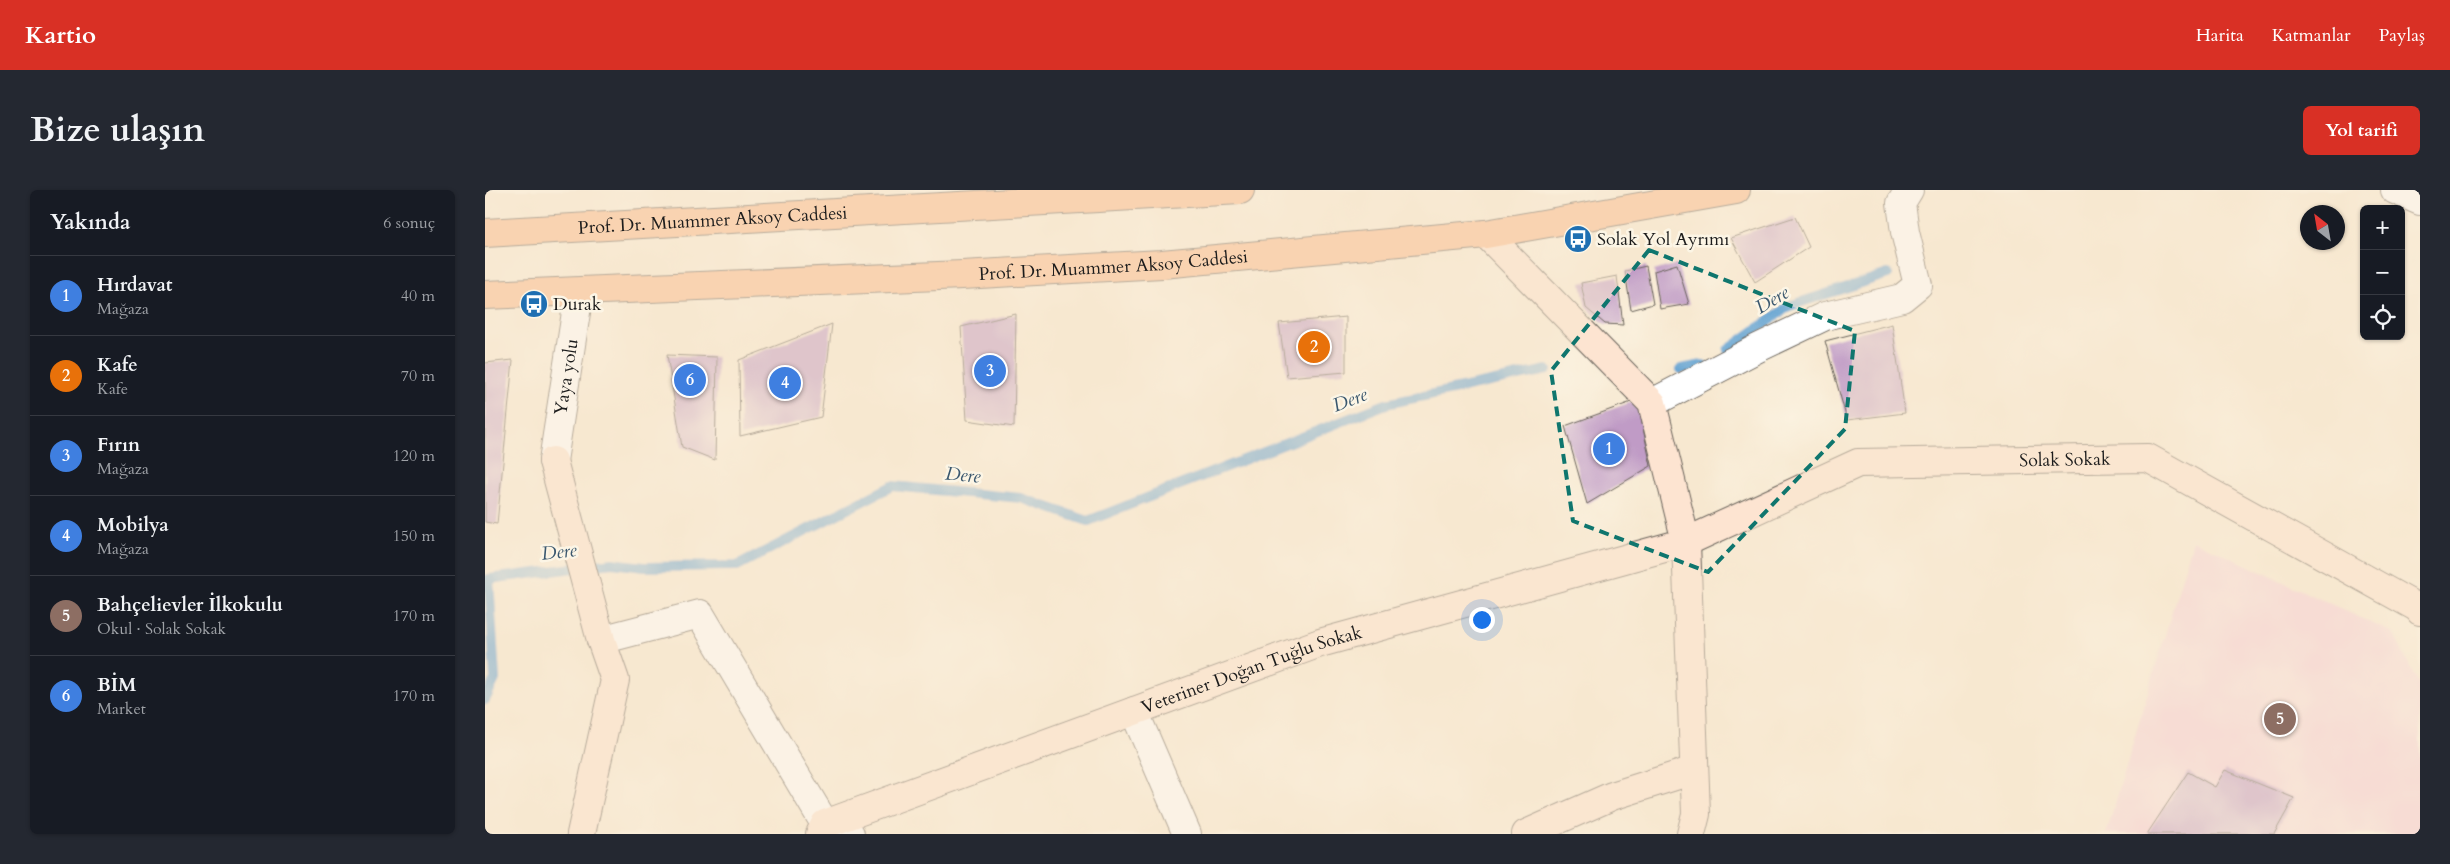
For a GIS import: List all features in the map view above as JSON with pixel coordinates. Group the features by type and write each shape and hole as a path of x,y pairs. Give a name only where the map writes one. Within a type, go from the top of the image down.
{"highway":[{"name":"Prof. Dr. Muammer Aksoy Caddesi","path":"485,234 1240,190"},
{"name":"Prof. Dr. Muammer Aksoy Caddesi","path":"485,295 1152,264 1486,234 1736,190"}],"street":[{"path":"1652,403 1758,348 1825,316 1903,298 1917,285 1905,232 1901,203 1909,190"},
{"path":"2395,190 2420,201"},
{"path":"1486,234 1652,403 1686,542 1696,814 1691,834"},
{"name":"Yaya yolu","path":"579,292 553,461 601,640"},
{"name":"Solak Sokak","path":"1686,542 1858,463 2148,458 2420,611"},
{"name":"Veteriner Doğan Tuğlu Sokak","path":"823,829 1134,711 1320,643 1686,542"},
{"path":"581,834 615,680 601,640 699,614 823,829 850,834"},
{"path":"1134,711 1187,834"},
{"path":"1526,834 1612,796 1694,770"}],"highlighted area":[{"path":"1649,250 1855,331 1845,429 1708,572 1573,521 1551,371"}],"shaded area":[{"path":"2193,540 2393,633 2420,686 2420,834 2106,834"}],"building":[{"path":"1795,217 1809,247 1755,282 1731,238"},
{"path":"1677,264 1689,304 1660,309 1654,271"},
{"path":"1646,266 1653,304 1631,310 1625,271"},
{"path":"1617,276 1623,325 1605,324 1586,308 1581,283"},
{"path":"1016,314 1014,427 967,420 961,327"},
{"path":"1346,317 1346,372 1287,377 1279,323"},
{"path":"832,324 821,417 740,436 739,360"},
{"path":"1892,324 1905,413 1847,420 1825,341"},
{"path":"667,355 717,357 715,460 682,447"},
{"path":"513,360 497,524 485,522 485,363"},
{"path":"1637,400 1651,466 1587,504 1565,426"},
{"path":"2225,770 2294,798 2274,834 2147,834 2188,772 2215,787"}],"waterway":[{"name":"Dere","path":"1728,350 1789,306 1888,274"},
{"name":"Dere","path":"1681,369 1703,365"},
{"name":"Dere","path":"485,700 495,679 489,579 612,563 644,567 737,566 892,486 1021,498 1088,521 1386,404 1547,370"}],"place":[{"name":"Solak Yol Ayrımı","path":"1578,239"},
{"name":"Durak","path":"534,304"},
{"name":"Kafe","path":"1314,347"},
{"name":"Fırın","path":"990,371"},
{"name":"BİM","path":"690,380"},
{"name":"Mobilya","path":"785,383"},
{"name":"Hırdavat","path":"1609,449"},
{"name":"Bahçelievler İlkokulu","path":"2280,719"}]}
